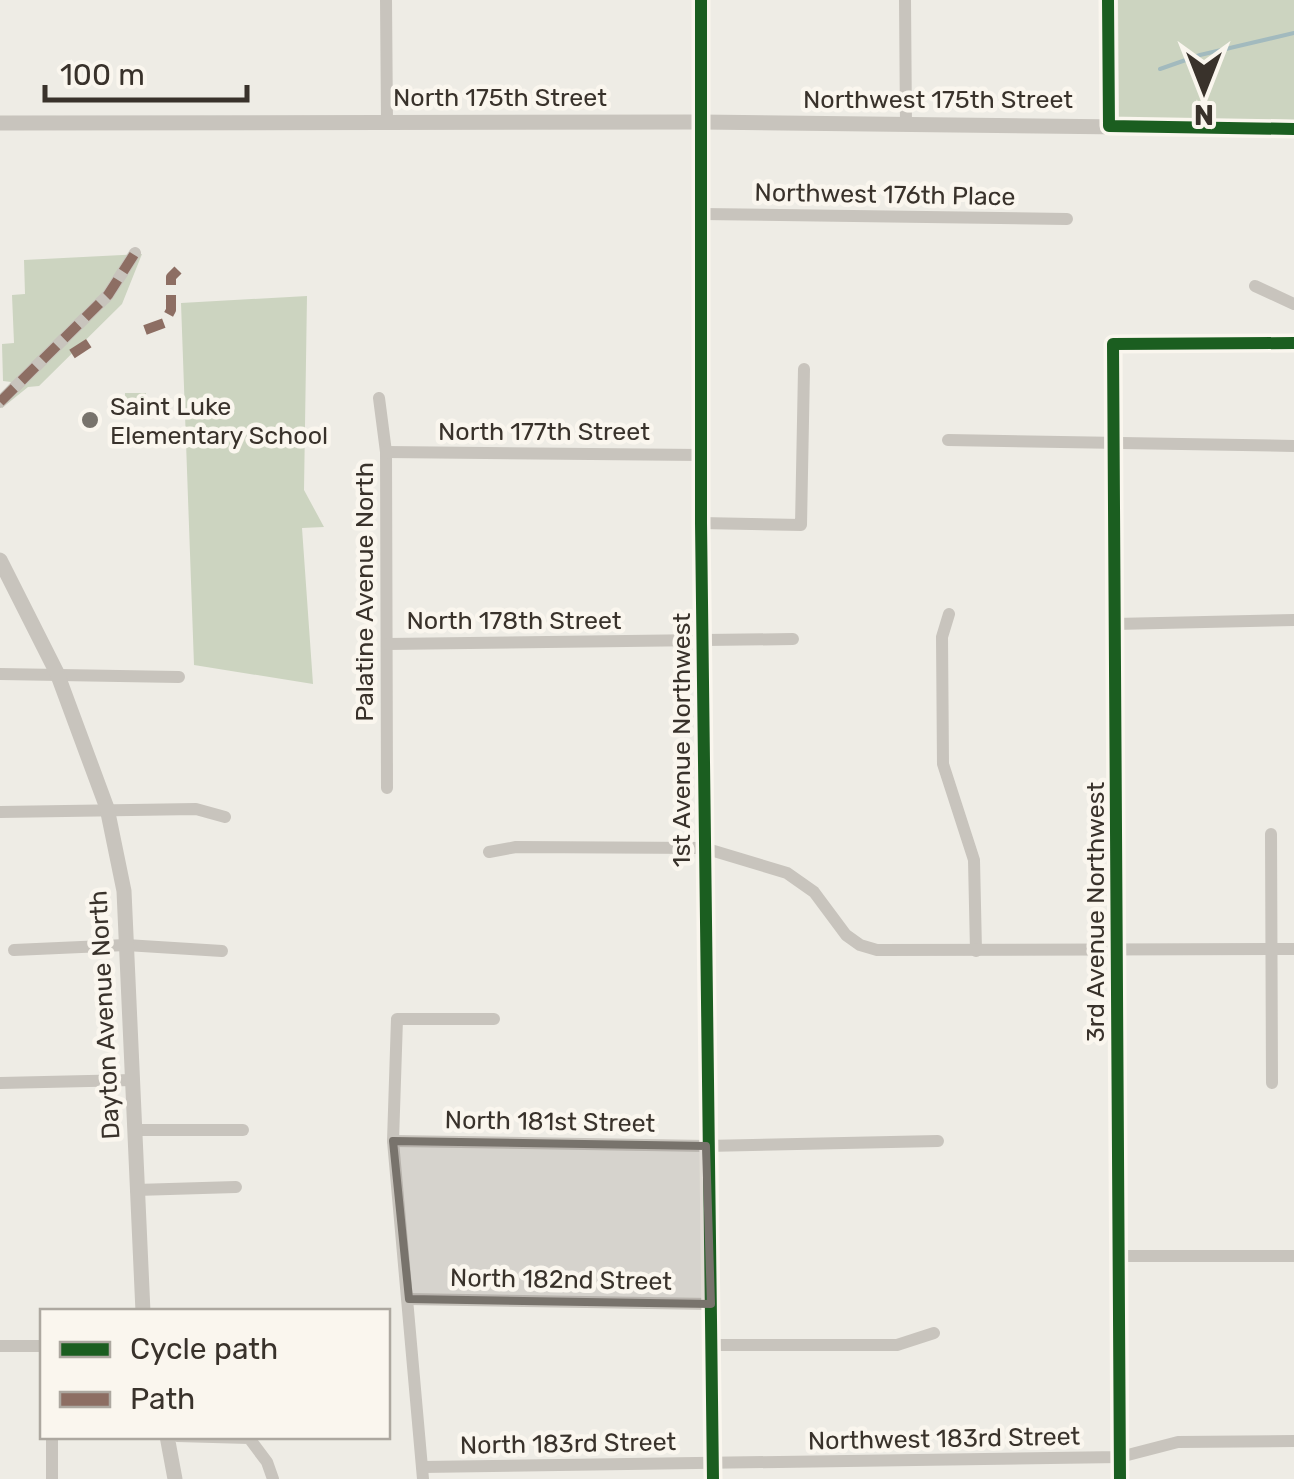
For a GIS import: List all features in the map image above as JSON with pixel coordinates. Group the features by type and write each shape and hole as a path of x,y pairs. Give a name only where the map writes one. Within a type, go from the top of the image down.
{"street":[{"path":"386,0 387,123"},
{"name":"1st Avenue Northwest","path":"701,0 706,1146 713,1479"},
{"path":"904,0 906,125"},
{"path":"1108,0 1108,126"},
{"name":"North 175th Street","path":"0,123 701,122"},
{"name":"Northwest 175th Street","path":"701,122 1294,129"},
{"name":"Northwest 176th Place","path":"702,214 1067,219"},
{"path":"0,402 108,295 135,253"},
{"path":"1256,286 1294,304"},
{"path":"1113,344 1294,343"},
{"name":"3rd Avenue Northwest","path":"1113,344 1120,1479"},
{"path":"701,523 801,525 804,369"},
{"name":"Palatine Avenue North","path":"379,398 386,452 387,788"},
{"path":"948,440 1294,446"},
{"name":"North 177th Street","path":"386,452 701,454"},
{"name":"Dayton Avenue North","path":"0,560 57,673 107,808 124,891 143,1309"},
{"path":"949,614 942,637 943,764 974,860 976,952"},
{"path":"1115,624 1294,620"},
{"name":"North 178th Street","path":"387,644 793,639"},
{"path":"0,674 178,676"},
{"path":"0,812 196,809 225,817"},
{"path":"1271,834 1272,1083"},
{"path":"489,852 516,848 704,848 788,873 814,892 836,923 860,946 878,950 1294,949"},
{"path":"14,950 126,944 222,951"},
{"path":"423,1473 393,1140 397,1019 494,1019"},
{"path":"0,1083 133,1080"},
{"path":"136,1130 243,1130"},
{"name":"North 181st Street","path":"393,1140 706,1146 938,1141"},
{"path":"136,1190 236,1187"},
{"path":"1119,1256 1294,1256"},
{"name":"North 182nd Street","path":"410,1298 711,1304"},
{"path":"712,1344 897,1344 934,1333"},
{"path":"0,1346 40,1346"},
{"path":"52,1439 52,1479"},
{"path":"167,1439 175,1479"},
{"path":"249,1439 267,1462 273,1479"},
{"name":"Northwest 183rd Street","path":"713,1464 1120,1457 1178,1442 1294,1441"},
{"name":"North 183rd Street","path":"423,1473 713,1464"}],"highlighted area":[{"path":"393,1141 706,1146 711,1304 409,1299"}],"green space":[{"path":"1118,0 1294,0 1294,120 1119,119"},
{"path":"142,254 122,304 39,386 28,387 2,408 0,395 11,382 3,381 2,344 14,343 12,295 25,294 24,260"},
{"path":"307,296 304,490 324,527 302,528 313,684 194,665 181,303"},
{"path":"125,393 146,393 146,411 125,411"}],"waterway":[{"path":"1160,69 1200,55 1294,33"}],"marked path":[{"path":"0,402 108,295 135,253"},
{"path":"145,330 164,323 171,310 171,277 178,270"},
{"path":"72,354 92,341"}],"cycle path":[{"path":"701,0 701,523 713,1479"},
{"path":"1108,0 1109,126 1294,129"},
{"path":"1120,1479 1113,344 1294,343"}],"place":[{"name":"Saint Luke Elementary School","path":"90,420"}]}
